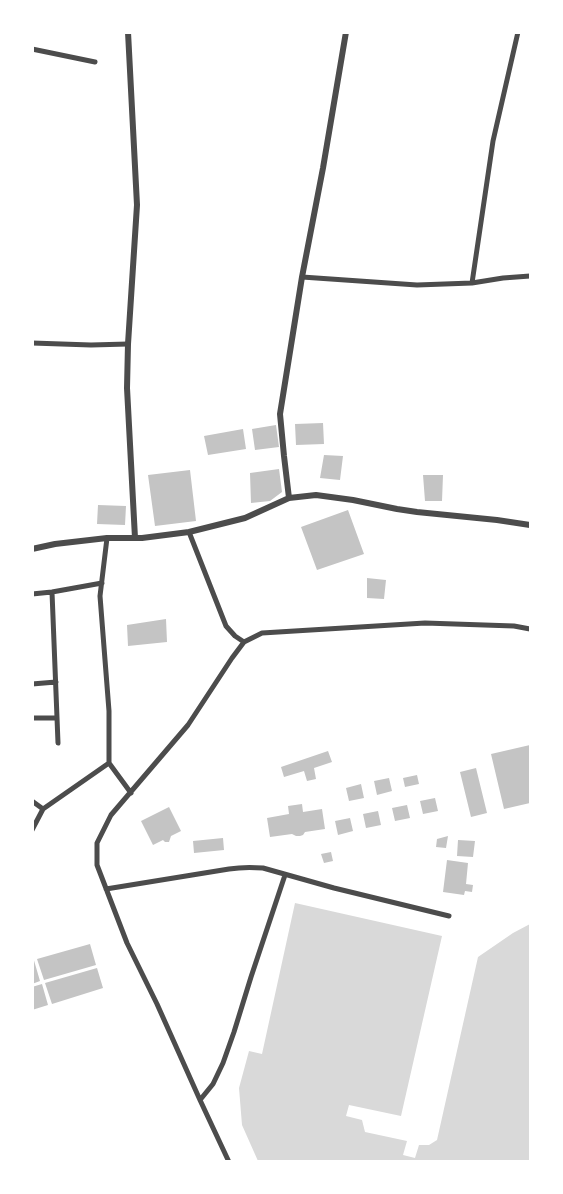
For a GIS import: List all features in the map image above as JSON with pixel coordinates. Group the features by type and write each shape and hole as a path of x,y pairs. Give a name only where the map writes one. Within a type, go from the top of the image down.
{"street":[{"path":"128,32 137,206 126,388 135,538"},
{"path":"290,498 280,414 302,277 346,32"},
{"path":"472,283 492,141 518,32"},
{"path":"32,48 94,62"},
{"path":"302,277 418,285 472,283 530,276"},
{"path":"32,343 128,344"},
{"path":"32,549 54,544 107,538 142,538 189,532 245,518 290,498 316,495 410,511 530,525"},
{"path":"189,532 226,626 244,642"},
{"path":"107,538 100,596 109,711 109,763 131,793"},
{"path":"32,594 102,583"},
{"path":"52,592 58,743"},
{"path":"229,1162 127,942 97,865 97,843 111,815 188,725 244,642 262,633 425,623 514,626 530,629"},
{"path":"32,684 56,682"},
{"path":"32,718 57,718"},
{"path":"32,830 43,809 109,763"},
{"path":"32,801 43,809"},
{"path":"106,889 244,867 263,868 334,888 449,916"},
{"path":"200,1100 213,1084 223,1062 285,875"}],"shaded area":[{"path":"295,903 442,936 401,1116 349,1105 346,1116 362,1120 365,1132 407,1141 403,1155 415,1158 419,1145 429,1145 437,1140 478,957 513,933 530,924 530,1161 258,1161 242,1125 239,1088 249,1051 262,1054"}],"building":[{"path":"323,423 324,444 296,445 295,424"},
{"path":"276,425 279,447 255,450 252,429"},
{"path":"243,429 246,449 208,455 204,436"},
{"path":"324,455 343,456 340,480 320,478"},
{"path":"279,469 282,492 270,501 251,503 250,473"},
{"path":"190,470 196,521 155,526 148,475"},
{"path":"423,475 443,475 442,501 425,501"},
{"path":"98,505 126,506 125,525 97,524"},
{"path":"348,510 364,554 317,570 301,527"},
{"path":"367,578 386,580 384,599 367,598"},
{"path":"166,619 167,642 128,646 127,625"},
{"path":"530,745 530,803 504,809 491,754"},
{"path":"328,751 332,762 314,768 316,779 307,781 304,771 284,777 281,767"},
{"path":"476,768 487,813 471,817 460,772"},
{"path":"417,775 419,784 405,787 403,778"},
{"path":"389,778 392,791 377,795 374,781"},
{"path":"361,784 364,798 349,801 346,788"},
{"path":"435,798 438,811 423,814 420,801"},
{"path":"302,804 303,812 322,809 325,829 305,832 300,836 292,834 270,837 267,818 289,814 288,806"},
{"path":"407,805 410,818 395,821 392,808"},
{"path":"169,807 181,831 171,836 169,842 163,840 153,845 141,821"},
{"path":"378,811 381,825 366,828 363,814"},
{"path":"350,818 353,831 338,835 335,821"},
{"path":"448,836 446,848 436,847 437,839"},
{"path":"223,838 224,850 194,853 193,841"},
{"path":"458,840 475,841 473,857 457,856"},
{"path":"331,852 333,861 324,863 321,854"},
{"path":"447,860 468,863 466,884 473,885 472,892 465,891 464,895 443,892"},
{"path":"90,944 96,965 44,980 37,959"},
{"path":"32,958 40,981 32,984"},
{"path":"97,968 103,988 52,1004 45,983"},
{"path":"42,984 48,1005 32,1010 32,987"}]}
